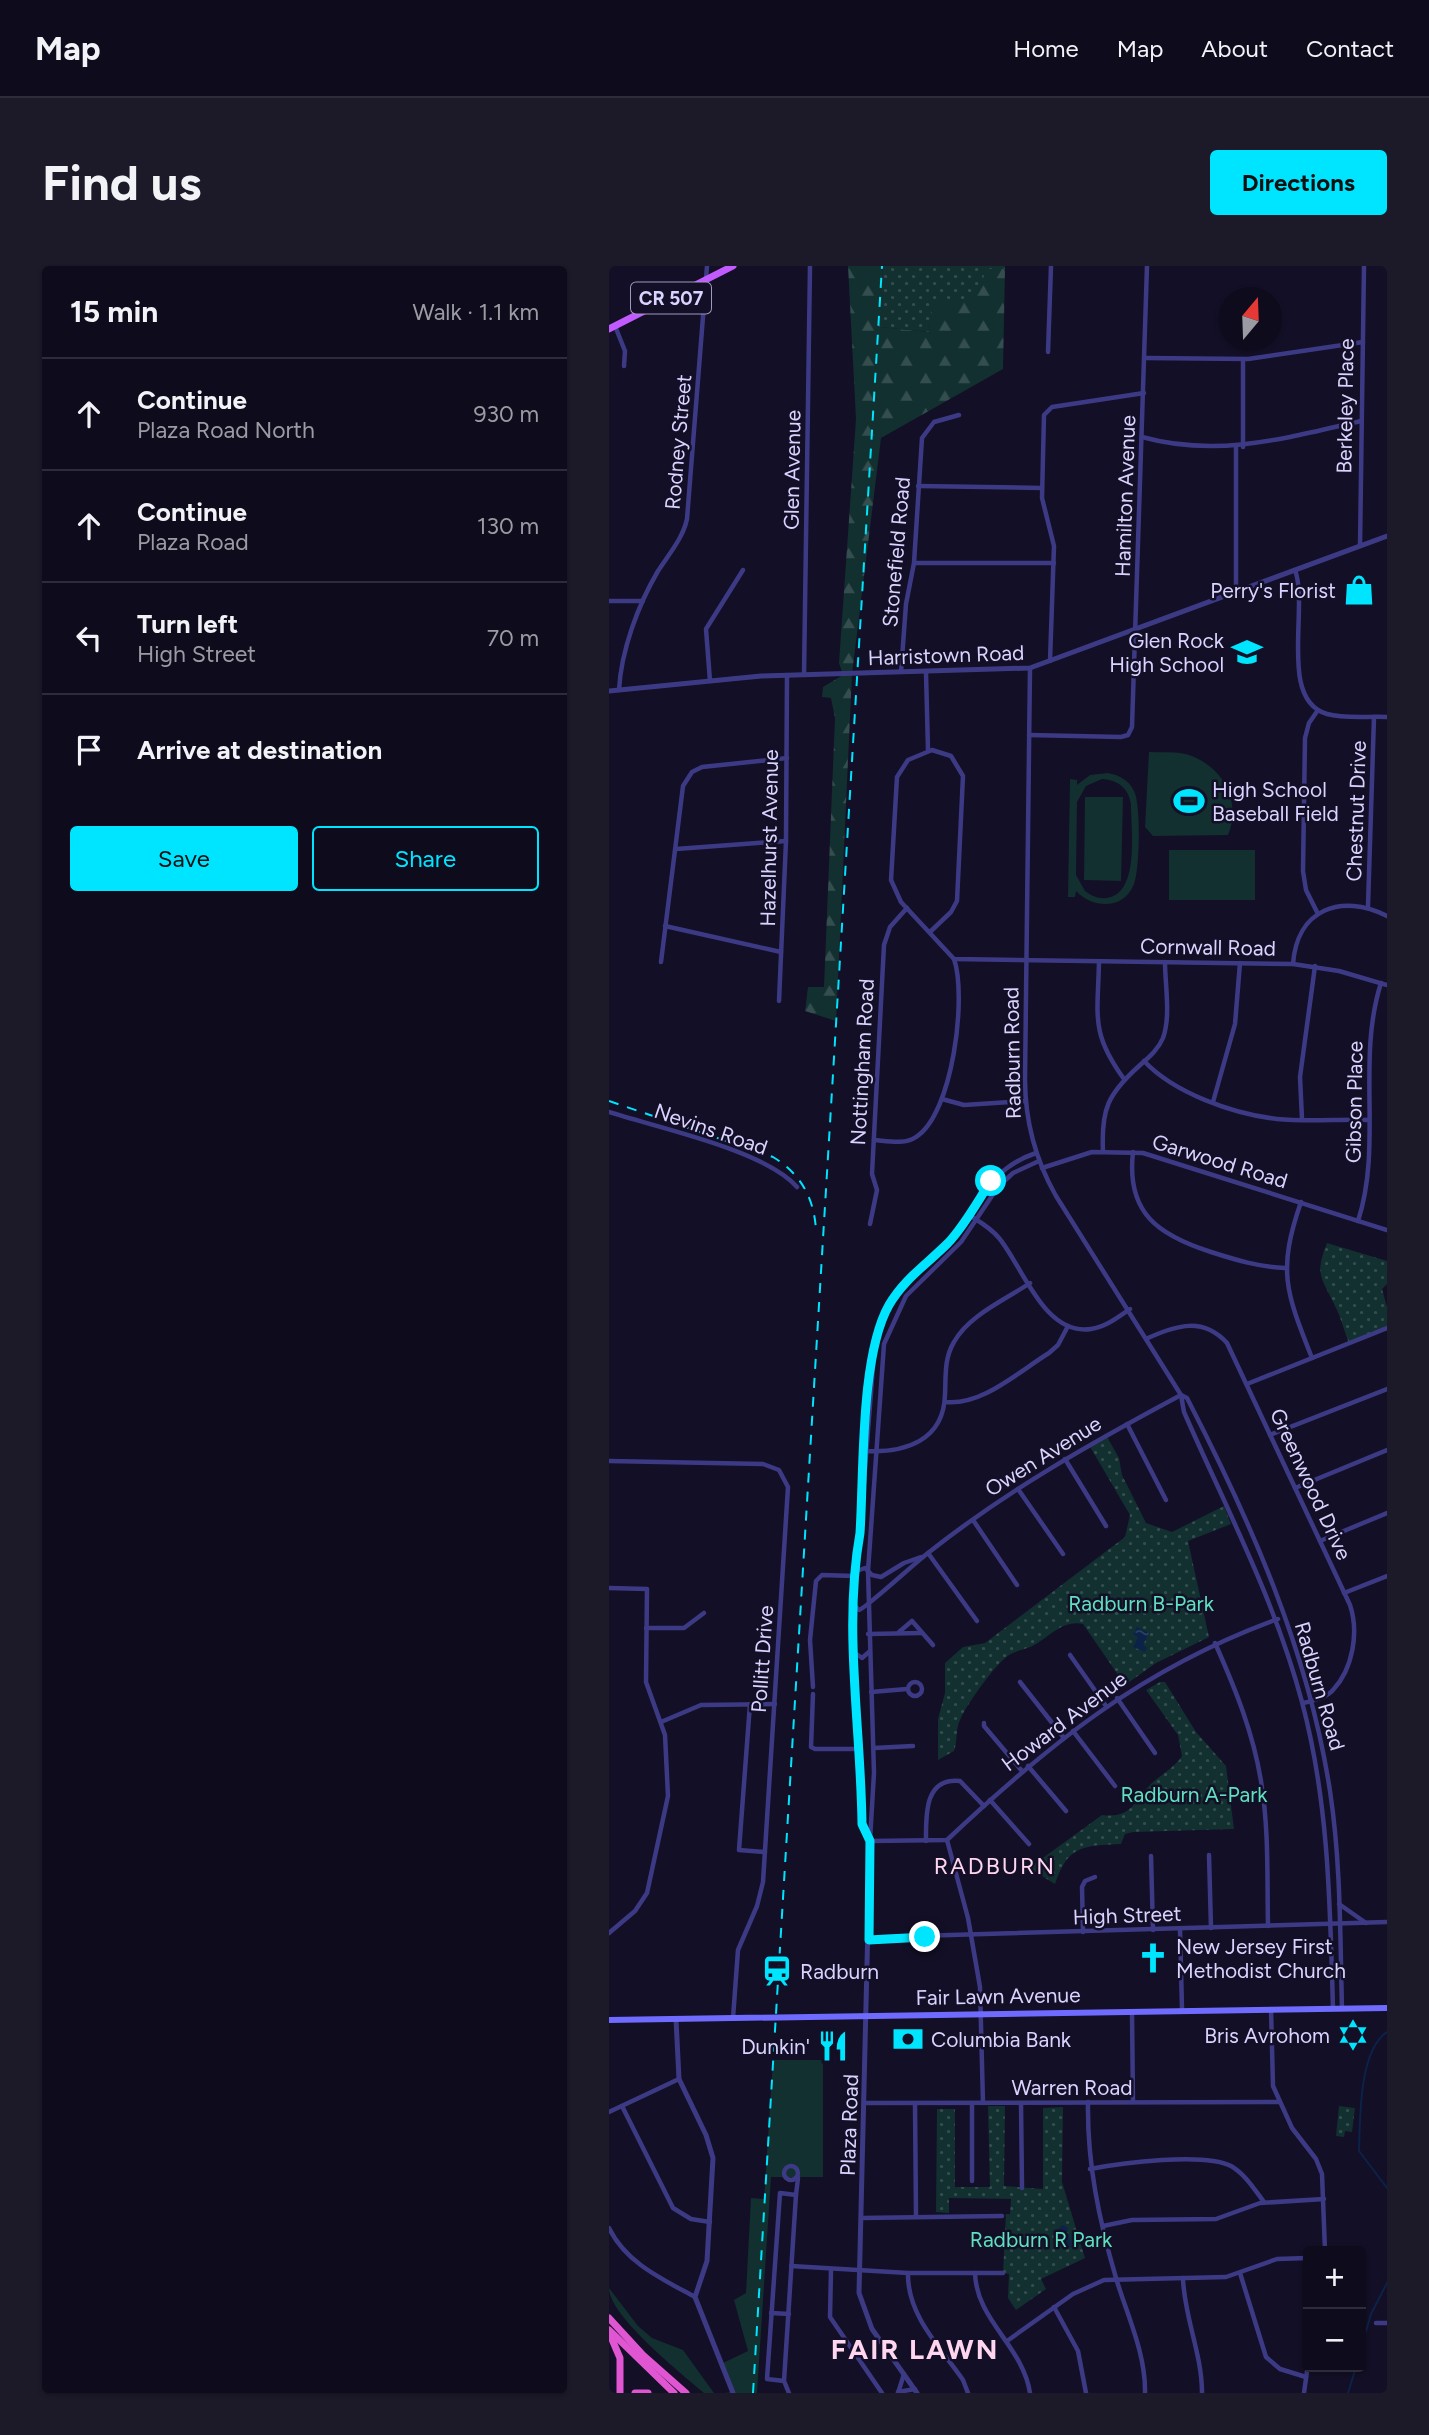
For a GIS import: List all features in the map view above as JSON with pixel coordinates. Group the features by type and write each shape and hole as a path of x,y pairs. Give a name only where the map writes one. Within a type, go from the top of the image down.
{"highway":[{"path":"609,2318 686,2393"},
{"path":"609,2332 620,2358 620,2393"},
{"path":"609,2332 674,2393"},
{"path":"635,2393 648,2393"}],"main road":[{"name":"CR 507","path":"612,327 733,266"},
{"name":"Fair Lawn Avenue","path":"609,2020 1182,2009 1387,2008"}],"street":[{"name":"Rodney Street","path":"619,690 626,653 643,601 683,533 687,519 707,266"},
{"name":"Glen Avenue","path":"804,675 810,266"},
{"path":"1048,352 1051,266"},
{"name":"Hamilton Avenue","path":"1029,736 1121,737 1128,735 1132,727 1147,266"},
{"name":"Berkeley Place","path":"1360,546 1364,266"},
{"path":"612,327 625,351 624,366"},
{"path":"1145,358 1243,359 1363,342"},
{"path":"1243,359 1243,447"},
{"path":"1050,661 1054,563 1053,533 1044,509 1042,488 1044,415 1048,409 1144,393"},
{"name":"Stonefield Road","path":"901,674 906,604 914,563 923,433 934,422 959,415"},
{"path":"1142,437 1179,445 1243,447 1361,421"},
{"path":"1236,447 1236,592"},
{"path":"918,486 1042,488"},
{"name":"Harristown Road","path":"609,691 804,675 1030,668 1387,536"},
{"path":"914,563 1054,563"},
{"path":"710,682 706,629 743,570"},
{"path":"1295,570 1300,593 1299,679 1307,700 1318,710 1333,715 1387,717"},
{"path":"609,601 643,601"},
{"name":"Radburn Road","path":"1030,668 1025,1101 1036,1153 1056,1196 1130,1309 1181,1395 1184,1412 1240,1530 1276,1620 1303,1703 1324,1809 1333,2009"},
{"path":"926,673 928,750"},
{"name":"Hazelhurst Avenue","path":"779,1001 786,841 787,676"},
{"path":"1318,710 1309,723 1305,738 1303,871 1306,890 1318,914"},
{"name":"Chestnut Drive","path":"1368,906 1374,717"},
{"path":"874,1140 914,1139 926,1127 942,1099 956,1048 958,973 954,959 907,908 897,895 891,880 896,784 900,770 908,760 928,750 951,756 963,776 957,901 951,912 930,932"},
{"path":"661,962 683,786 692,772 702,767 787,758"},
{"path":"675,849 786,841"},
{"path":"1293,964 1299,932 1318,914 1343,905 1368,906 1387,916"},
{"name":"Nottingham Road","path":"870,1224 877,1190 872,1174 884,945 890,927 907,908"},
{"path":"665,926 781,952"},
{"name":"Cornwall Road","path":"954,959 1293,964 1315,966 1384,984"},
{"path":"1099,961 1099,1035 1105,1053 1124,1079"},
{"path":"1103,1151 1104,1113 1110,1097 1124,1079 1159,1046 1165,1032 1165,962"},
{"path":"1213,1101 1235,1024 1240,963"},
{"path":"1301,1119 1300,1077 1315,966"},
{"name":"Gibson Place","path":"1358,1221 1369,1181 1371,1024 1384,984"},
{"path":"1144,1061 1174,1087 1262,1116 1369,1120"},
{"path":"942,1099 970,1105 1025,1101"},
{"name":"Nevins Road","path":"609,1112 758,1161 781,1172 797,1187"},
{"name":"Garwood Road","path":"1042,1168 1072,1156 1103,1151 1133,1152 1164,1158 1387,1230"},
{"path":"1133,1152 1133,1182 1138,1201 1162,1231 1178,1241 1242,1262 1285,1268"},
{"path":"870,1841 862,1824 854,1574 860,1533 871,1360 884,1314 904,1284 948,1243 996,1175 1017,1160 1036,1153"},
{"path":"870,1841 874,1748 868,1634 868,1571 881,1352 893,1318 911,1290 954,1250 1003,1182 1021,1168 1039,1161"},
{"path":"1301,1202 1290,1234 1285,1268 1290,1302 1312,1358"},
{"path":"969,1215 1001,1240 1050,1313 1068,1326 1095,1329 1130,1309"},
{"path":"865,1451 894,1451 918,1443 936,1424 945,1402 946,1361 956,1339 973,1321 1030,1283"},
{"path":"884,1314 893,1318"},
{"name":"Greenwood Drive","path":"1148,1338 1178,1325 1195,1325 1209,1329 1227,1343 1344,1593 1354,1622 1354,1643 1349,1664 1332,1692 1303,1703"},
{"path":"945,1402 963,1403 977,1398 1049,1353 1058,1345 1068,1326"},
{"path":"1247,1384 1387,1328"},
{"path":"1270,1435 1387,1389"},
{"name":"Radburn Road","path":"1181,1395 1187,1398 1226,1475 1285,1616 1311,1701 1333,1808 1342,2009"},
{"name":"Owen Avenue","path":"868,1606 878,1594 972,1520 1065,1459 1181,1395"},
{"path":"1127,1424 1166,1500"},
{"path":"1295,1488 1387,1450"},
{"path":"1065,1459 1106,1526"},
{"name":"Pollitt Drive","path":"609,1461 763,1464 782,1475 788,1493 765,1852 759,1899 738,1950 733,2019"},
{"path":"1018,1489 1063,1554"},
{"path":"1319,1541 1387,1513"},
{"path":"972,1520 1017,1585"},
{"path":"928,1553 978,1621"},
{"name":"Owen Avenue","path":"813,1687 810,1640 816,1581 823,1574 854,1574 862,1567 878,1577 884,1577 904,1563 928,1553"},
{"path":"1344,1593 1387,1576"},
{"path":"609,1588 647,1589 647,1689 661,1722 669,1787 652,1880 640,1905 609,1933"},
{"path":"854,1604 859,1610 868,1606"},
{"path":"646,1628 684,1628 695,1623 704,1614"},
{"name":"Howard Avenue","path":"947,1840 1022,1771 1117,1698 1167,1667 1216,1643 1285,1616"},
{"path":"898,1633 912,1621 933,1645"},
{"path":"868,1634 922,1633"},
{"path":"1216,1643 1241,1703 1258,1767 1265,1817 1268,1926"},
{"path":"855,1653 862,1658 869,1651"},
{"path":"1070,1655 1106,1706"},
{"path":"856,1670 863,1663 870,1670"},
{"path":"1020,1682 1064,1738"},
{"path":"871,1692 907,1689"},
{"path":"813,1694 811,1746 815,1749 861,1749"},
{"path":"1117,1698 1155,1752"},
{"path":"750,1704 739,1850 765,1852"},
{"path":"661,1722 701,1705 775,1704"},
{"path":"859,1714 866,1718 873,1713"},
{"path":"984,1723 1022,1771"},
{"path":"860,1731 866,1724 873,1730"},
{"path":"1073,1731 1115,1786"},
{"path":"874,1748 913,1746"},
{"path":"1028,1766 1066,1811"},
{"path":"862,1769 874,1769"},
{"path":"926,1841 927,1801 935,1790 951,1781 960,1781 984,1805"},
{"path":"990,1800 1029,1844"},
{"path":"870,1841 947,1840 972,1936 983,2013 983,2103"},
{"name":"Plaza Road","path":"870,1841 866,2103 859,2293 865,2315 916,2391"},
{"path":"1209,1855 1211,1928"},
{"path":"1151,1856 1153,1930"},
{"path":"1083,1932 1081,1887 1085,1881 1094,1877"},
{"path":"1339,1905 1367,1923"},
{"name":"High Street","path":"869,1940 1387,1923"},
{"path":"1180,1929 1182,2009"},
{"path":"1271,2009 1271,2077 1279,2102 1292,2128 1320,2166 1325,2246"},
{"path":"1132,2012 1133,2102"},
{"path":"676,2020 676,2066 679,2079 711,2147 713,2171 707,2261 695,2297 697,2309 729,2378 733,2393"},
{"path":"609,2112 679,2079"},
{"path":"1088,2102 1090,2169 1116,2278 1140,2356 1145,2393"},
{"name":"Warren Road","path":"866,2103 1279,2102"},
{"path":"915,2103 916,2216"},
{"path":"972,2103 972,2181"},
{"path":"1021,2103 1022,2188"},
{"path":"622,2106 673,2208 691,2219 710,2222"},
{"path":"1090,2169 1151,2161 1219,2162 1239,2172 1263,2202"},
{"path":"789,2393 784,2381 798,2177"},
{"path":"784,2381 767,2379 771,2313 779,2194 796,2195"},
{"path":"1103,2226 1132,2220 1216,2220 1263,2202 1324,2199"},
{"path":"860,2218 1002,2216"},
{"path":"609,2228 624,2250 639,2265 695,2297"},
{"path":"1007,2341 1083,2288 1116,2278 1240,2273 1277,2259 1303,2258"},
{"path":"791,2266 908,2273 1003,2273"},
{"path":"831,2270 830,2317 882,2393"},
{"path":"908,2273 908,2290 914,2309 968,2393"},
{"path":"975,2273 980,2304 1023,2367 1030,2393"},
{"path":"1240,2273 1266,2357 1280,2369 1306,2377"},
{"path":"1183,2277 1185,2310 1199,2357 1202,2393"},
{"path":"1054,2307 1078,2351 1086,2393"},
{"path":"771,2313 789,2314"},
{"path":"1376,2323 1387,2323"},
{"path":"1304,2393 1307,2372"},
{"path":"904,2374 898,2393 916,2391"}],"green space":[{"path":"848,266 883,266 880,327 929,332 931,299 987,269 1005,269 1003,369 881,438 852,674 836,1021 805,1011 808,987 824,987 835,718 831,698 822,697 823,687 843,675 839,663 856,419"},
{"path":"883,266 1005,266 1005,269 987,269 972,303 932,299 929,332 879,327"},
{"name":"High School Baseball Field","path":"1149,752 1189,755 1201,760 1220,777 1227,787 1233,810 1228,835 1153,836 1145,827"},
{"path":"1108,773 1123,779 1134,791 1138,809 1138,851 1134,884 1123,899 1108,904 1091,901 1076,891 1075,897 1068,897 1070,779 1077,780 1077,785 1090,775","holes":["1102,779 1118,783 1128,794 1132,843 1130,871 1126,882 1120,891 1104,898 1085,891 1076,875 1077,802 1086,786"]},
{"path":"1085,797 1123,797 1121,881 1084,880"},
{"path":"1169,850 1255,850 1255,900 1169,900"},
{"path":"1327,1243 1387,1261 1387,1284 1382,1289 1387,1307 1387,1328 1349,1343 1321,1276 1321,1262"},
{"name":"Radburn B-Park","path":"1106,1435 1119,1458 1122,1475 1146,1523 1172,1532 1224,1506 1231,1524 1188,1541 1209,1637 1156,1663 1125,1685 1083,1624 1065,1626 1036,1644 1003,1659 963,1713 958,1724 954,1751 938,1760 938,1719 945,1693 945,1663 963,1647 985,1643 1125,1537 1130,1515 1089,1445"},
{"name":"Radburn A-Park","path":"1165,1682 1196,1732 1226,1766 1234,1829 1125,1834 1121,1844 1087,1847 1072,1855 1065,1862 1055,1884 1029,1868 1102,1815 1127,1811 1152,1783 1182,1756 1178,1735 1146,1690"},
{"path":"773,2060 823,2060 823,2177 771,2177 757,2393 725,2393 732,2392 723,2363 748,2351 734,2300 746,2293 751,2198 764,2199"},
{"name":"Radburn R Park","path":"988,2106 1005,2106 1004,2186 1043,2189 1043,2108 1063,2107 1062,2182 1085,2258 1041,2279 1046,2289 1016,2310 1008,2298 1009,2274 1003,2273 1006,2214 1010,2214 1011,2199 949,2198 949,2213 936,2212 937,2109 955,2109 955,2187 990,2187"},
{"path":"1339,2106 1355,2108 1352,2132 1345,2131 1344,2137 1336,2136"},
{"path":"609,2288 638,2326 652,2338 683,2350 714,2393 704,2393 633,2329 612,2300"}],"water":[{"path":"1137,1627 1149,1633 1143,1645 1147,1648 1145,1652 1133,1647 1138,1637 1133,1634"},
{"path":"1062,2225 1067,2227 1072,2247 1063,2249 1058,2229"}],"waterway":[{"path":"1387,2032 1378,2041 1366,2069 1359,2151 1387,2188"},
{"path":"1366,2331 1371,2314 1387,2283"},
{"path":"1348,2393 1354,2372"}],"railway":[{"path":"753,2393 882,266"},
{"path":"609,1101 773,1157 791,1171 804,1188 812,1207 816,1230"}],"place":[{"name":"Perry's Florist","path":"1359,590"},
{"name":"Glen Rock High School","path":"1247,652"},
{"name":"High School Baseball Field","path":"1189,801"},
{"name":"New Jersey First Methodist Church","path":"1153,1958"},
{"name":"Radburn","path":"777,1971"},
{"name":"Bris Avrohom","path":"1353,2035"},
{"name":"Columbia Bank","path":"908,2039"},
{"name":"Dunkin'","path":"833,2046"}],"district":[{"name":"RADBURN","path":"995,1866"},
{"name":"FAIR LAWN","path":"915,2349"}],"route":[{"path":"925,1937 883,1937 869,1940 870,1841 862,1824 854,1558 860,1533 870,1369 877,1332 894,1298 910,1277 954,1236 991,1181"}]}
